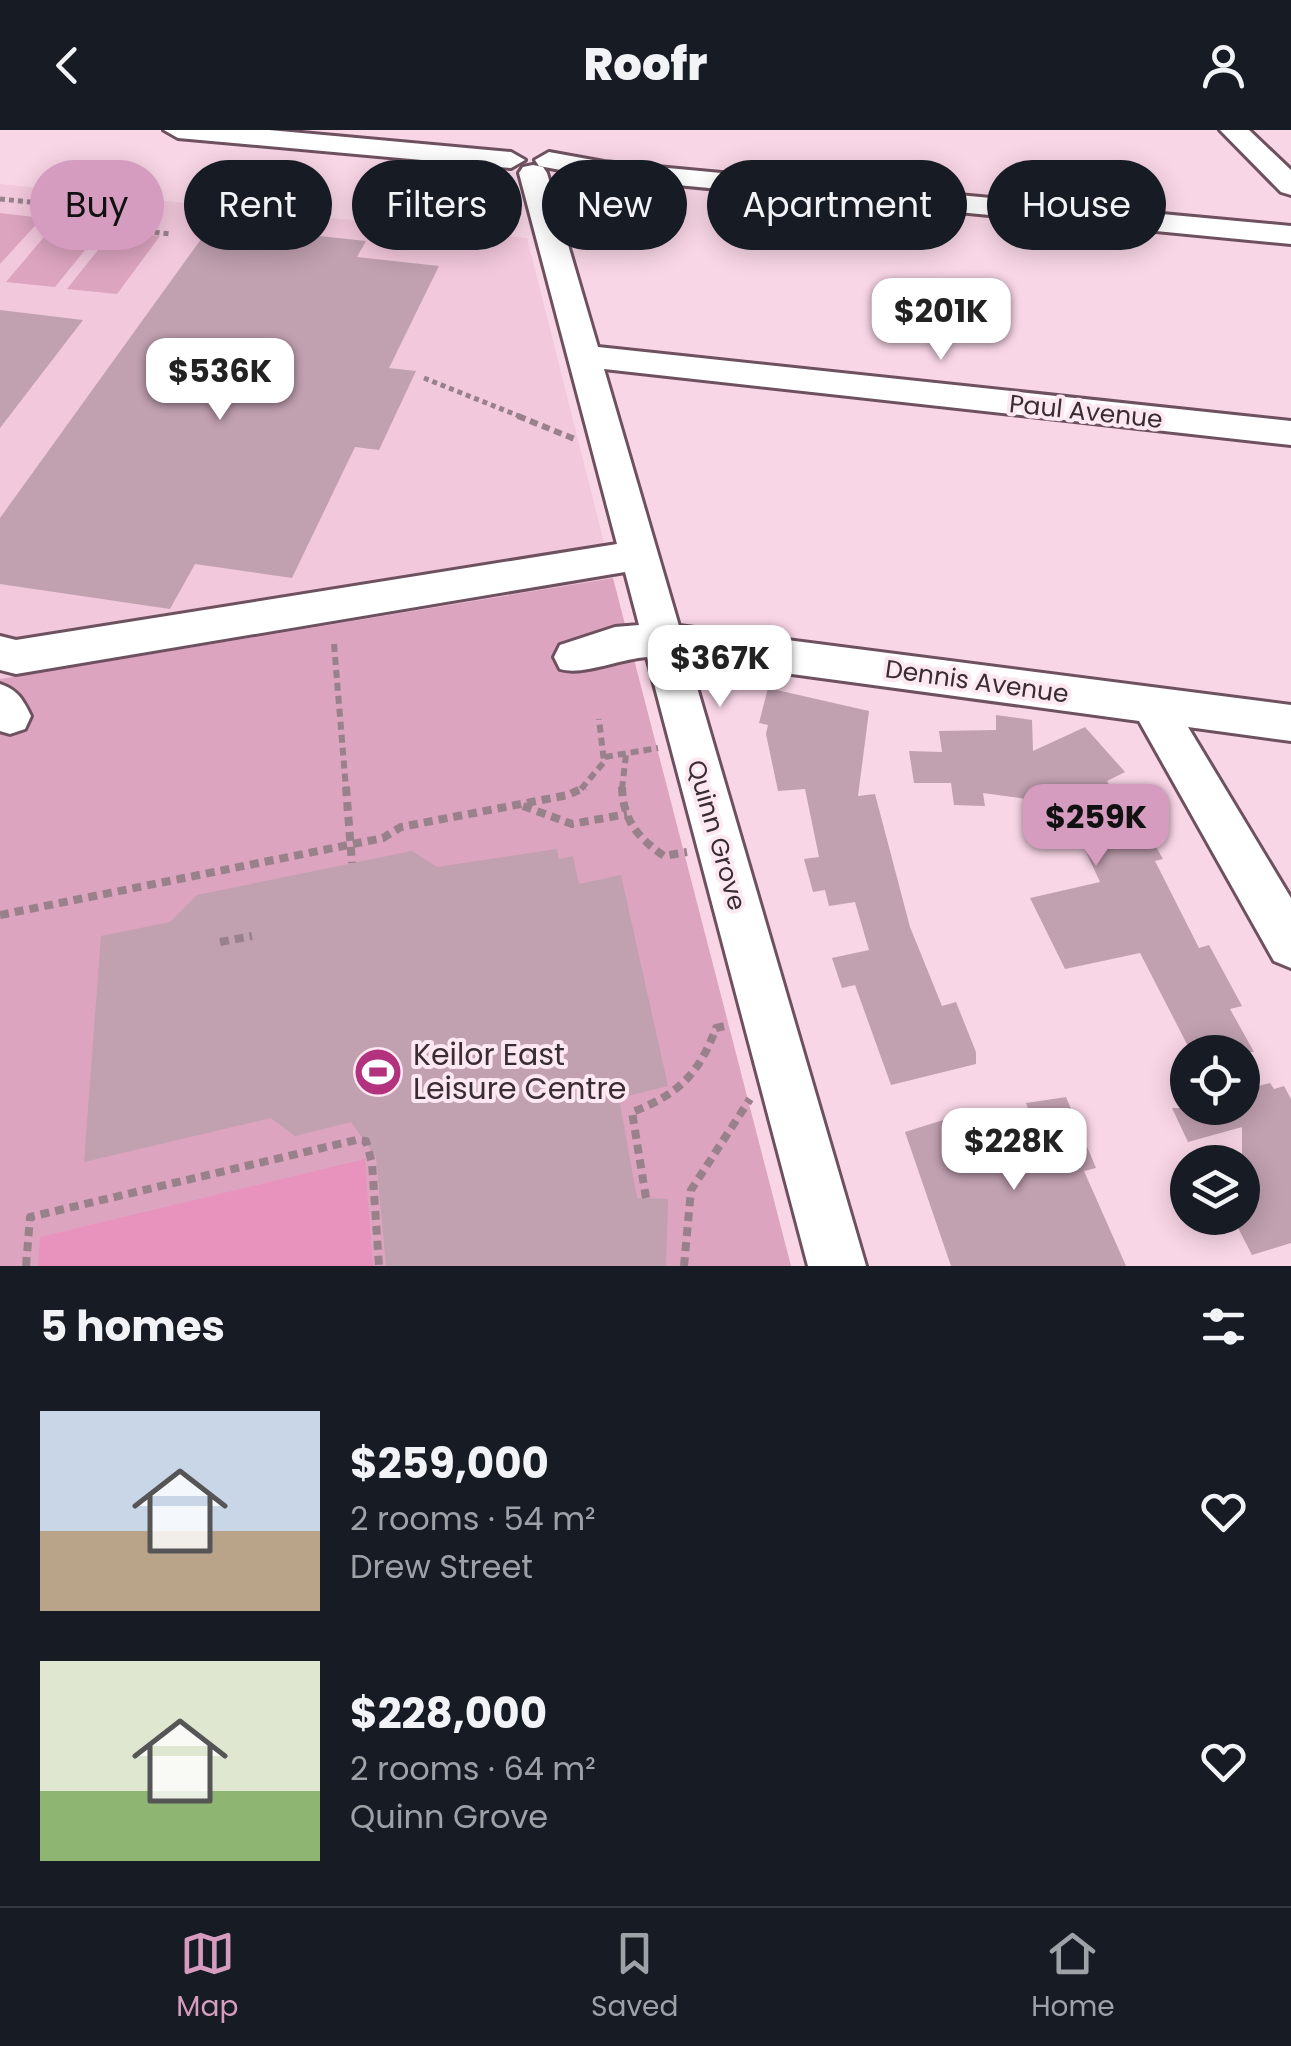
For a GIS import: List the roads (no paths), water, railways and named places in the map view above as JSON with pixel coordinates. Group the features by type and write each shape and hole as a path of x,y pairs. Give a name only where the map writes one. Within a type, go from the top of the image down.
{"street":[{"path":"178,130 531,156 604,170 1291,236"},
{"path":"1234,130 1291,186"},
{"name":"Quinn Grove","path":"531,156 583,356 837,1266"},
{"name":"Paul Avenue","path":"583,356 1291,433"},
{"path":"0,653 16,657 641,556"},
{"name":"Dennis Avenue","path":"575,657 614,643 662,640 1291,723"},
{"path":"1152,704 1291,944"}],"place":[{"name":"Keilor East Leisure Centre","path":"378,1072"}]}
